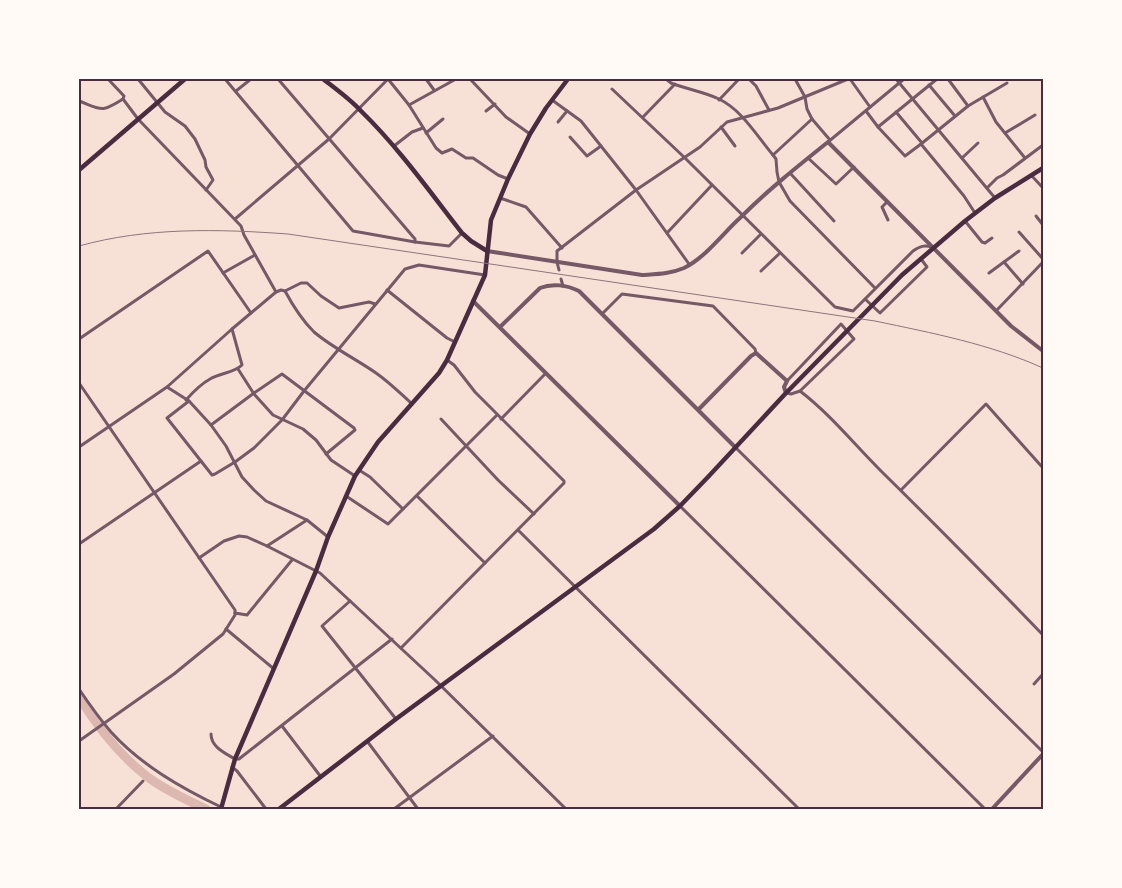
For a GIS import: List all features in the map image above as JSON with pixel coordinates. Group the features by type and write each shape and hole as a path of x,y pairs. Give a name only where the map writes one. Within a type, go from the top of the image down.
{"main road":[{"path":"79,168 185,79"},
{"path":"323,79 360,109 394,146 462,234 488,250"},
{"path":"221,808 235,759 355,476 378,442 439,373 447,360 485,275 491,220 508,179 530,134 568,79"},
{"path":"279,809 396,719 654,529 680,506 786,393 921,258 995,198 1043,168"}],"street":[{"path":"108,79 124,96 123,99 138,119 241,226 276,292"},
{"path":"138,79 165,112 185,126 195,139 213,180 206,190"},
{"path":"225,79 353,231 450,246 462,234"},
{"path":"236,92 251,79"},
{"path":"278,79 415,239 415,242"},
{"path":"235,219 329,139 388,79 408,105 436,148 442,153 452,149 466,158 473,158 498,176 508,179"},
{"path":"426,79 434,90"},
{"path":"408,105 456,79"},
{"path":"470,79 506,117 530,134"},
{"path":"666,79 720,100 742,117 774,154 779,182 790,201 875,288"},
{"path":"720,100 739,79"},
{"path":"749,79 756,86 769,110"},
{"path":"795,79 804,97 806,109 829,141 996,311 1043,351"},
{"path":"559,270 557,262 558,251 636,190 700,147 727,122 769,110 849,79 870,107"},
{"path":"896,79 995,198"},
{"path":"488,250 642,275 674,272 702,254 779,182 904,79"},
{"path":"878,127 937,79"},
{"path":"948,79 968,106"},
{"path":"866,110 878,127 905,156 968,106 1007,83"},
{"path":"643,117 675,84"},
{"path":"929,85 955,116"},
{"path":"612,88 835,307 853,311 918,247 925,245 933,247"},
{"path":"983,97 996,122 1026,158"},
{"path":"79,101 100,110 107,109 123,99"},
{"path":"552,100 581,121 636,190 689,264"},
{"path":"486,111 495,104"},
{"path":"558,122 567,111"},
{"path":"896,112 976,213"},
{"path":"1004,133 1035,115"},
{"path":"426,133 443,119"},
{"path":"774,154 812,119"},
{"path":"721,127 735,146"},
{"path":"394,146 412,132 423,128"},
{"path":"570,138 587,156 601,146"},
{"path":"962,158 978,143"},
{"path":"987,188 997,178 1043,146"},
{"path":"808,158 836,184 854,167"},
{"path":"790,173 834,221"},
{"path":"1031,175 1043,188"},
{"path":"667,233 712,185"},
{"path":"500,198 526,207 562,248"},
{"path":"888,201 882,207 888,220"},
{"path":"1036,216 1043,225"},
{"path":"965,221 982,242 985,243 992,238"},
{"path":"996,311 1043,261 1019,232"},
{"path":"742,253 761,234"},
{"path":"989,273 1019,251"},
{"path":"79,339 208,252 251,314"},
{"path":"762,271 780,253"},
{"path":"223,273 255,255"},
{"path":"866,299 880,313 927,267 921,258"},
{"path":"1004,262 1023,284"},
{"path":"232,329 242,365 238,369 211,378 202,384 188,401 167,418 212,475 235,462 254,448 282,420 304,390 405,269 410,266 419,265 485,275"},
{"path":"561,279 563,286"},
{"path":"79,447 167,387 276,292 285,291 301,283 307,283 321,296 339,308 369,302 375,304"},
{"path":"500,327 540,288 548,285 570,286 578,291 602,314 1043,753 993,809"},
{"path":"387,290 447,338 456,342"},
{"path":"285,291 296,310 314,331 338,349 377,373 411,403"},
{"path":"602,314 622,294 713,306 755,349 756,354 787,381"},
{"path":"474,301 985,809"},
{"path":"840,324 854,339 800,391 791,394 786,393 784,387 787,381 840,324"},
{"path":"699,410 751,356 756,354"},
{"path":"401,648 534,514 564,481 497,415 465,381 454,365 447,360"},
{"path":"238,369 254,393 273,415 303,429 316,440 331,460 355,476"},
{"path":"502,419 546,373"},
{"path":"211,425 282,374 354,428 355,430 326,454"},
{"path":"79,383 234,610 235,615 223,634 174,674 79,741"},
{"path":"167,387 188,401 211,425 235,462 242,477 254,490 266,501 307,520 328,537"},
{"path":"800,391 816,404 1043,635"},
{"path":"901,490 986,404 1043,468"},
{"path":"346,496 388,524 497,415"},
{"path":"440,419 465,447 534,514"},
{"path":"79,544 201,461"},
{"path":"359,470 370,477 403,509"},
{"path":"417,496 485,563"},
{"path":"267,546 307,520"},
{"path":"518,530 798,809"},
{"path":"199,558 224,541 239,536 247,537 327,578 493,736 566,809"},
{"path":"234,613 247,615 292,560"},
{"path":"350,601 322,626 396,719"},
{"path":"226,629 274,669"},
{"path":"211,734 211,740 214,745 235,759 239,759 392,639"},
{"path":"1034,684 1043,674"},
{"path":"79,689 102,723 141,760 189,792 221,808"},
{"path":"282,726 321,777"},
{"path":"394,809 493,736"},
{"path":"367,741 418,809"},
{"path":"232,768 237,771 266,809"},
{"path":"116,809 143,781"}],"waterway":[{"path":"79,697 110,741 138,769 163,787 206,809"}],"railway":[{"path":"79,246 131,235 183,231 236,231 288,234 875,321 982,346 1043,368"}]}
